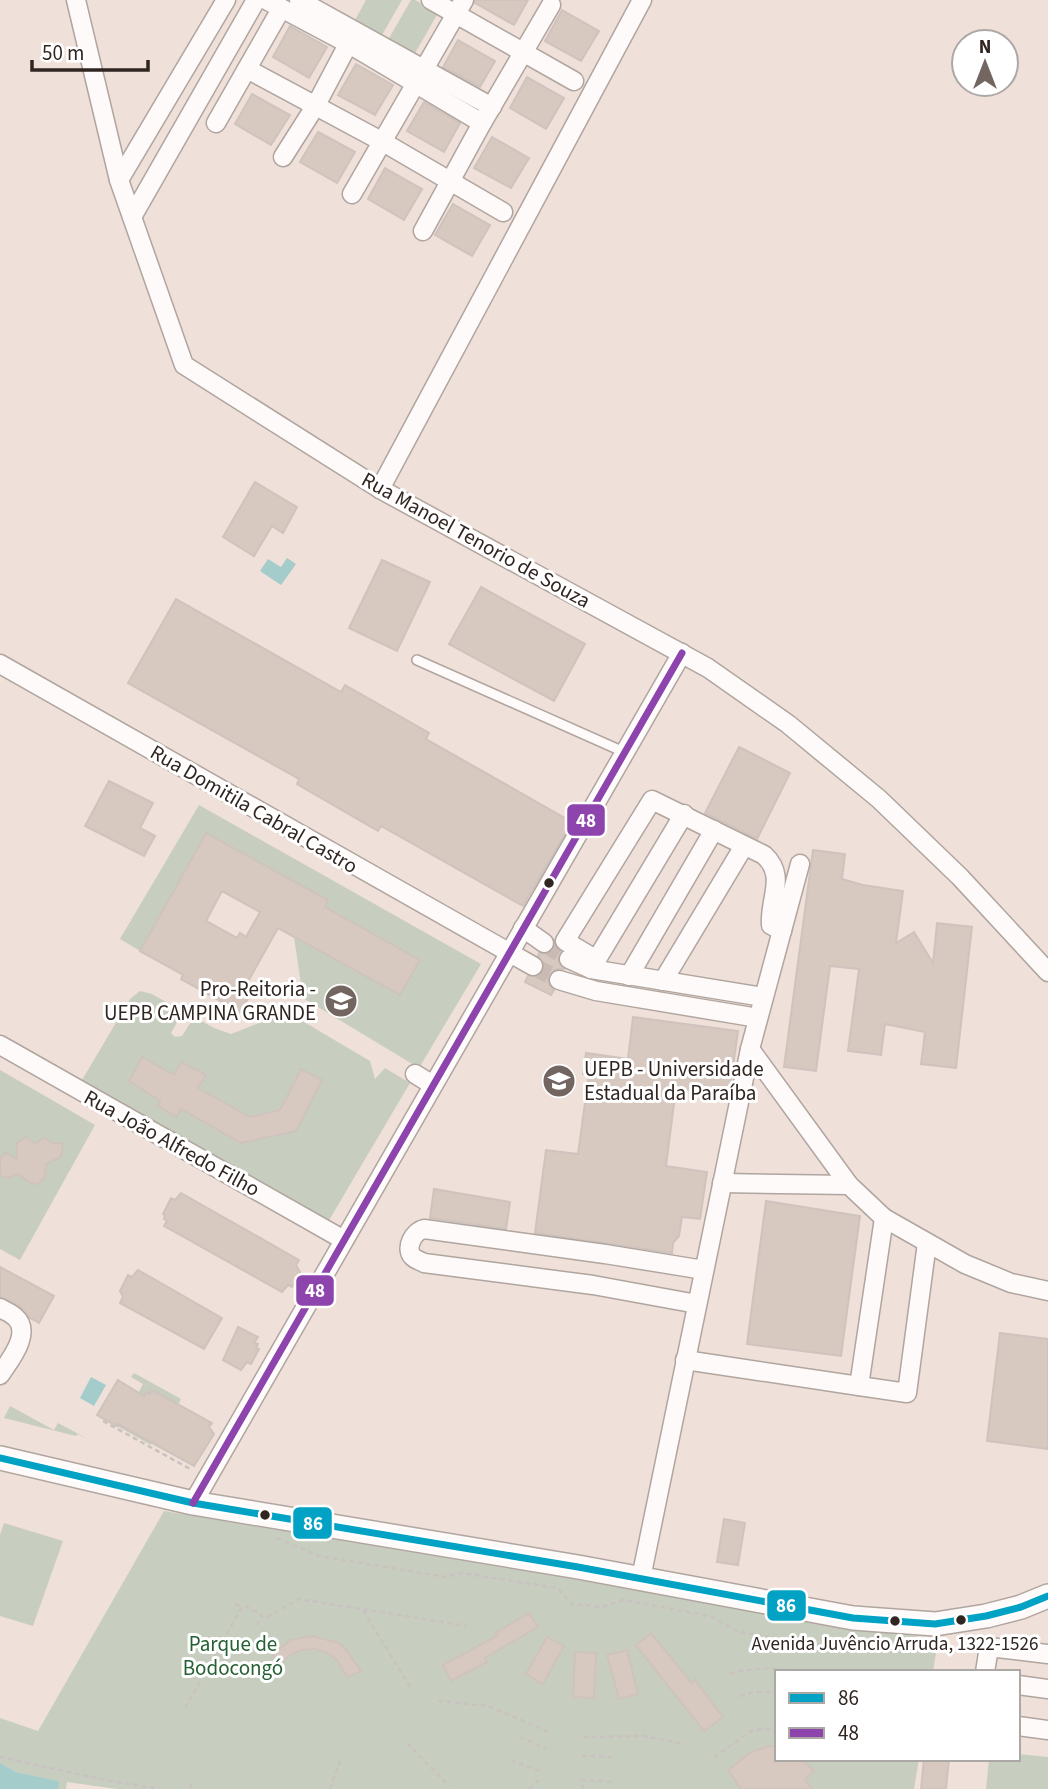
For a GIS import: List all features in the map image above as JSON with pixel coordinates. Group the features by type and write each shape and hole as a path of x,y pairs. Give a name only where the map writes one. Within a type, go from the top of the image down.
{"street":[{"name":"Rua Manoel Tenorio de Souza","path":"76,0 119,180 184,365 380,489 708,668 788,724 878,799 960,877 1048,972"},
{"path":"119,180 226,0"},
{"path":"132,217 256,0"},
{"path":"299,0 352,38 419,77 482,123"},
{"path":"431,0 460,7 523,51 574,82"},
{"path":"380,489 642,0"},
{"path":"216,123 247,69 274,4 352,38"},
{"path":"423,231 551,5"},
{"path":"352,194 460,7"},
{"path":"283,157 316,105 352,38"},
{"path":"247,69 383,142 503,212"},
{"path":"419,77 492,107"},
{"path":"193,1503 682,653"},
{"name":"Rua Domitila Cabral Castro","path":"0,664 533,966"},
{"path":"594,964 565,941 651,801 655,799 764,855 774,864 776,875 771,925 782,931"},
{"path":"594,964 684,814"},
{"path":"629,976 714,830"},
{"path":"663,981 744,846"},
{"path":"642,1578 750,1049 800,864"},
{"path":"523,928 544,943"},
{"path":"758,1018 596,991 561,981 572,960 629,976 763,997"},
{"name":"Rua João Alfredo Filho","path":"0,1045 344,1240"},
{"path":"750,1049 849,1185 884,1218 965,1264 1011,1283 1048,1291"},
{"path":"415,1074 433,1085"},
{"path":"722,1182 849,1185"},
{"path":"859,1386 884,1218"},
{"path":"697,1304 593,1285 424,1263 413,1257 412,1237 424,1229 704,1270"},
{"path":"685,1360 907,1393 927,1244"},
{"path":"0,1308 16,1317 21,1335 19,1345 0,1375"},
{"path":"0,1458 193,1503 642,1578 874,1620 912,1624 947,1623 1021,1607 1048,1596"},
{"path":"985,1670 989,1647 1048,1654"},
{"path":"1020,1685 1048,1689"},
{"path":"1020,1726 1048,1730"}],"lane":[{"path":"417,660 624,752"}],"path":[{"path":"103,1421 156,1448 198,1474"},
{"path":"268,1536 319,1556 446,1577 462,1573 557,1588 572,1604 603,1607 624,1600 708,1615 739,1632 869,1652 874,1620"},
{"path":"472,1574 472,1579"},
{"path":"235,1604 246,1606 266,1618 299,1599 467,1626"},
{"path":"185,1708 242,1607"},
{"path":"363,1610 412,1690"},
{"path":"707,1621 708,1615"},
{"path":"257,1625 262,1616"},
{"path":"730,1674 760,1668 787,1670"},
{"path":"740,1696 755,1692 775,1692"},
{"path":"438,1701 488,1706 551,1733"},
{"path":"714,1756 753,1730 775,1728"},
{"path":"583,1737 644,1736 685,1744"},
{"path":"520,1737 547,1749"},
{"path":"407,1743 449,1786"},
{"path":"582,1756 612,1757"},
{"path":"0,1757 160,1789"},
{"path":"511,1760 542,1772"},
{"path":"330,1789 340,1761"},
{"path":"529,1789 541,1779"},
{"path":"585,1789 581,1783 613,1782"}],"green space":[{"path":"366,0 402,0 382,35 355,20"},
{"path":"411,0 438,13 414,55 388,40"},
{"path":"199,805 481,964 419,1068 303,998 294,937 400,995 420,959 325,907 328,900 206,833 140,951 120,939"},
{"path":"140,991 152,994 183,1012 171,1033 175,1037 182,1036 194,1017 231,1034 272,1018 294,1016 370,1061 375,1079 385,1068 410,1083 328,1222 79,1085 130,999"},
{"path":"0,1070 95,1125 20,1260 0,1249"},
{"path":"134,1373 181,1399 178,1405 153,1390 150,1394 146,1393 130,1430 152,1443 151,1445 117,1426 122,1417 125,1419 143,1384 131,1377"},
{"path":"10,1406 54,1430 58,1423 88,1439 77,1434 76,1436 4,1418"},
{"name":"Parque de Bodocongó","path":"164,1511 938,1640 933,1670 775,1670 775,1761 919,1761 914,1789 117,1789 67,1782 66,1789 58,1789 58,1781 16,1772 0,1763 0,1718 38,1731"},
{"path":"4,1523 63,1541 33,1626 0,1616 0,1535"},
{"path":"1020,1754 1048,1757 1048,1789 986,1789 989,1761 1020,1761"}],"water":[{"path":"287,558 296,564 281,585 260,571 268,559 281,567"},
{"path":"91,1377 106,1385 94,1406 80,1398"},
{"path":"0,1763 16,1772 59,1781 58,1789 0,1789"}],"building":[{"path":"475,0 528,0 514,25 475,3"},
{"path":"562,10 599,31 581,61 545,41"},
{"path":"290,26 327,47 309,78 273,57"},
{"path":"458,40 495,61 480,87 443,67"},
{"path":"356,64 393,85 375,115 338,95"},
{"path":"527,77 564,98 546,129 510,108"},
{"path":"252,94 290,115 271,145 235,124"},
{"path":"424,102 460,123 444,152 407,131"},
{"path":"318,132 355,152 337,183 300,162"},
{"path":"492,137 529,158 511,188 474,168"},
{"path":"385,168 422,189 404,220 368,199"},
{"path":"453,204 490,225 472,256 435,235"},
{"path":"255,482 297,507 283,533 272,526 254,556 223,537"},
{"path":"382,560 430,582 397,651 349,628"},
{"path":"481,587 585,644 554,701 449,644"},
{"path":"176,599 341,692 345,685 429,733 426,739 572,822 523,906 381,826 378,831 297,784 299,779 128,683"},
{"path":"739,747 790,773 757,839 705,813"},
{"path":"109,781 153,803 140,828 155,836 144,856 85,826"},
{"path":"206,833 328,900 325,907 420,960 400,995 278,928 246,985 253,990 240,1012 181,979 183,975 140,951","holes":["222,891 260,912 246,937 240,933 237,938 206,921"]},
{"path":"813,850 845,854 842,879 903,891 896,943 914,932 933,963 937,923 972,927 956,1068 921,1064 925,1032 885,1024 881,1055 848,1051 859,969 830,966 816,1071 784,1067"},
{"path":"555,946 561,952 558,961 564,969 556,969 548,976 548,983 554,990 551,995 525,982 528,976 538,976 543,971 544,965 539,953 549,953"},
{"path":"633,1017 738,1031 729,1095 676,1088 666,1166 707,1172 700,1219 682,1217 679,1236 673,1243 672,1253 535,1233 546,1150 578,1154 589,1074 583,1074 586,1053 628,1059"},
{"path":"142,1057 174,1075 181,1062 206,1075 198,1088 250,1117 280,1110 301,1069 322,1080 296,1131 241,1143 181,1109 177,1117 158,1106 160,1101 129,1081"},
{"path":"26,1137 35,1143 45,1138 52,1143 63,1143 61,1157 46,1164 45,1178 37,1184 17,1174 8,1178 0,1176 0,1158 6,1153 17,1159 17,1143"},
{"path":"434,1189 510,1202 506,1229 430,1218"},
{"path":"181,1193 299,1260 296,1265 300,1272 292,1287 288,1285 282,1292 164,1226 167,1221 163,1214 171,1198 175,1200"},
{"path":"766,1201 860,1216 841,1356 747,1344"},
{"path":"0,1267 54,1296 39,1323 18,1305 0,1297"},
{"path":"138,1270 222,1318 204,1349 120,1303 123,1297 120,1291 128,1275 132,1277"},
{"path":"238,1327 258,1337 254,1343 258,1344 256,1348 259,1349 251,1364 247,1362 241,1370 223,1360"},
{"path":"1000,1333 1048,1339 1048,1449 987,1441"},
{"path":"118,1380 144,1396 152,1390 212,1423 209,1427 214,1434 194,1466 97,1415"},
{"path":"724,1519 745,1523 738,1565 717,1562"},
{"path":"529,1613 538,1627 485,1658 487,1662 451,1681 443,1665 497,1636 495,1633"},
{"path":"651,1633 692,1683 695,1680 723,1717 704,1731 636,1645"},
{"path":"313,1636 339,1643 361,1671 347,1677 337,1660 315,1649 290,1655 279,1665 273,1655 290,1640"},
{"path":"547,1637 564,1646 543,1684 526,1674"},
{"path":"627,1650 638,1694 619,1699 607,1655"},
{"path":"575,1652 596,1653 594,1698 573,1697"},
{"path":"775,1746 775,1761 804,1761 814,1771 805,1779 812,1789 741,1789 728,1770 751,1752"},
{"path":"924,1761 949,1761 946,1789 921,1789"}],"tunnel":[{"path":"544,943 569,959"},
{"path":"533,966 559,980"}],"transit line":[{"name":"48","path":"193,1503 682,653"},
{"name":"86","path":"0,1458 193,1503 578,1567 853,1618 935,1624 986,1616 1021,1607 1048,1596"}],"place":[{"name":"Pro-Reitoria - UEPB CAMPINA GRANDE","path":"341,1001"},
{"name":"UEPB - Universidade Estadual da Paraíba","path":"559,1081"},
{"name":"Avenida Juvêncio Arruda, 1322-1526","path":"895,1621"}]}
